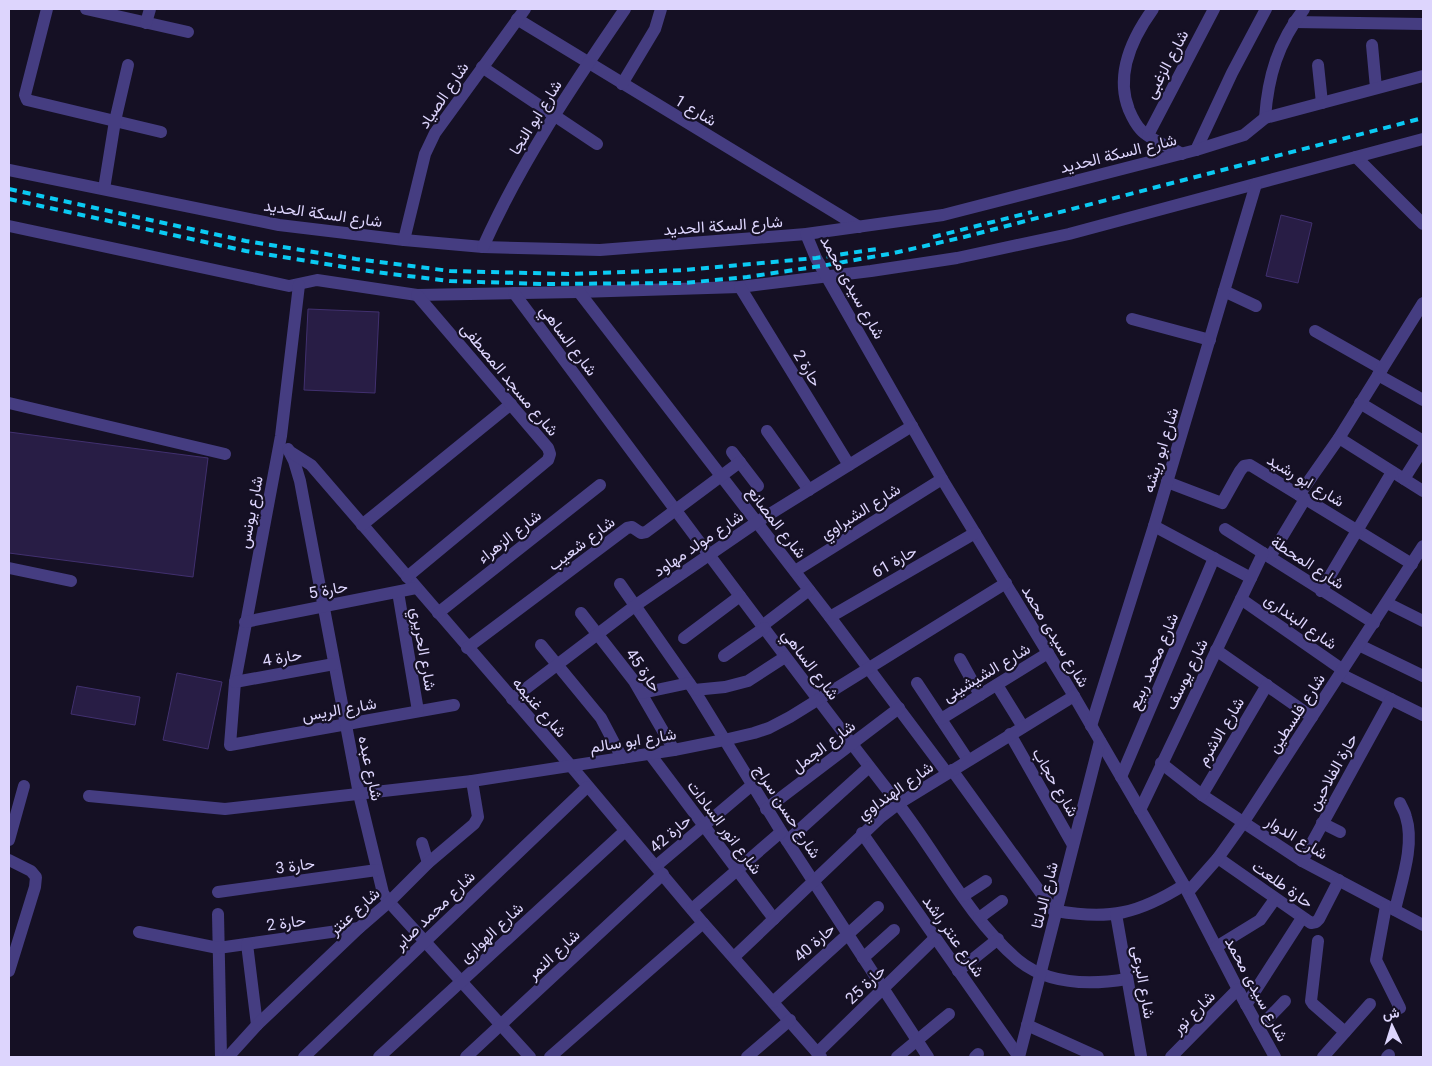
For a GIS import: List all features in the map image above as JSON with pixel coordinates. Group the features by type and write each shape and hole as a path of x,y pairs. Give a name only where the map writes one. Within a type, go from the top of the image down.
{"street":[{"path":"47,9 25,95 27,100 162,132"},
{"path":"90,9 188,32"},
{"path":"146,23 150,9"},
{"name":"شارع ابو النجا","path":"482,247 511,187 554,115 625,9"},
{"path":"622,84 655,29 661,9"},
{"path":"1153,9 1138,33 1128,55 1124,70 1123,86 1126,102 1132,117 1141,130 1182,154"},
{"name":"شارع الزغبى","path":"1148,135 1214,9"},
{"path":"1196,150 1232,73 1266,9"},
{"path":"1265,118 1271,73 1278,53 1294,22 1304,9"},
{"name":"شارع 1","path":"521,14 588,63 859,227"},
{"name":"شارع الصياد","path":"404,240 425,154 435,133 521,14"},
{"path":"1294,22 1423,24"},
{"path":"1372,45 1376,88"},
{"path":"1318,65 1322,103"},
{"path":"104,189 115,121 128,66"},
{"path":"482,66 597,144"},
{"name":"شارع السكة الحديد","path":"9,170 280,226 482,247 600,250 806,234 942,215 1196,150 1244,135 1265,118 1423,76"},
{"path":"9,226 289,286 318,280 417,295 740,287 958,258 1069,234 1423,139"},
{"path":"1356,157 1423,224"},
{"name":"شارع ابو ريشه","path":"1091,726 1154,526 1256,184"},
{"name":"شارع سيدى محمد","path":"806,234 816,258 942,479 1074,696 1186,888 1246,1005 1276,1057"},
{"name":"شارع يونس","path":"230,745 235,682 281,436 300,285"},
{"name":"حارة 2","path":"740,287 849,465"},
{"path":"1224,291 1256,306"},
{"name":"شارع المصانع","path":"579,292 1056,913"},
{"name":"شارع الساهي","path":"514,293 785,657 898,804 979,918 1019,960 1040,974 1082,983 1106,983 1127,979"},
{"name":"شارع مسجد المصطفى","path":"407,577 548,460 550,454 548,448 417,295"},
{"name":"شارع يوسف","path":"1140,810 1251,578 1423,303"},
{"path":"1132,319 1210,340"},
{"path":"1315,331 1423,400"},
{"path":"9,403 225,454"},
{"path":"1360,403 1423,441"},
{"path":"362,525 510,404"},
{"name":"شارع مولد مهاود","path":"512,699 636,606 757,522 912,426"},
{"path":"767,431 809,490"},
{"name":"شارع عبده","path":"281,436 289,451 300,481 345,724 383,892 530,1057"},
{"path":"1339,438 1423,491"},
{"path":"1404,479 1423,449"},
{"name":"شارع غنيمه","path":"289,451 311,465 467,648 571,766 703,923 819,1055"},
{"name":"شارع شعيب","path":"467,648 627,528 635,528 643,533 676,510 721,476 736,457 758,486"},
{"name":"شارع ابو رشيد","path":"1167,482 1222,503 1240,470 1244,466 1250,465 1412,564"},
{"path":"1321,591 1392,472"},
{"name":"شارع الشبراوي","path":"795,572 942,479"},
{"name":"شارع الزهراء","path":"438,614 600,485"},
{"path":"1154,526 1251,578"},
{"name":"شارع المحطة","path":"1225,529 1321,591 1374,622"},
{"name":"حارة 61","path":"830,617 975,533"},
{"name":"شارع فلسطين","path":"1056,913 1083,916 1116,914 1136,910 1186,888 1218,858 1243,823 1423,546"},
{"name":"شارع محمد ربيع","path":"1121,777 1214,558"},
{"path":"9,568 71,581"},
{"name":"شارع حسن سراج","path":"620,584 691,687 766,809 928,1057"},
{"name":"شارع ابو سالم","path":"89,796 225,809 472,781 650,754 724,740 769,728 818,700 1006,584"},
{"name":"حارة 5","path":"245,622 416,588"},
{"path":"724,656 809,590"},
{"name":"شارع الحريري","path":"398,592 418,711"},
{"path":"684,638 740,596"},
{"name":"شارع البندارى","path":"1241,598 1341,672 1423,715"},
{"path":"1386,603 1423,621"},
{"name":"حارة 45","path":"581,613 642,693 674,750"},
{"path":"541,645 601,718 622,758"},
{"path":"1359,645 1423,676"},
{"path":"1216,650 1312,717"},
{"name":"شارع الشيشينى","path":"941,719 1048,653"},
{"path":"642,693 691,687 725,687 748,681 785,657"},
{"path":"960,659 980,695"},
{"name":"حارة 4","path":"235,682 334,664"},
{"path":"917,683 968,760"},
{"path":"997,685 1023,727"},
{"name":"شارع الاشرم","path":"1202,794 1266,685"},
{"name":"شارع الهنداوي","path":"734,957 862,833 898,804 1074,696"},
{"name":"حارة الفلاحين","path":"1302,860 1391,699"},
{"name":"شارع الريس","path":"230,745 454,705"},
{"name":"شارع الجمل","path":"766,809 899,708"},
{"name":"شارع حجاب","path":"1010,734 1073,845"},
{"name":"شارع الدلتا","path":"1019,1057 1100,741"},
{"name":"شارع انور السادات","path":"650,754 774,919"},
{"name":"شارع الدوار","path":"1161,763 1243,823 1302,860 1423,925"},
{"path":"692,909 737,870 784,837 869,767"},
{"name":"شارع عنتر","path":"228,1057 257,1025 359,928 390,902 428,863 477,821 478,809 472,781"},
{"name":"حارة 42","path":"659,870 703,825 752,785"},
{"path":"9,840 24,786"},
{"name":"شارع محمد صابر","path":"304,1057 587,787"},
{"path":"1400,803 1406,817 1409,840 1405,867 1376,960 1400,1008"},
{"path":"1322,823 1340,832"},
{"name":"شارع الهوارى","path":"379,1057 625,831"},
{"name":"شارع عنتر راشد","path":"862,833 1019,1057"},
{"path":"422,843 428,863"},
{"name":"حارة طلعت","path":"1218,858 1311,923 1316,922 1338,880"},
{"path":"9,860 31,871 36,877 35,887 9,971"},
{"name":"حارة 3","path":"218,892 377,870"},
{"name":"شارع النمر","path":"466,1057 659,870"},
{"path":"963,896 986,881"},
{"path":"1216,947 1260,920 1276,899"},
{"path":"979,918 1002,901"},
{"name":"حارة 40","path":"773,1002 878,907"},
{"path":"218,914 221,1057"},
{"name":"شارع البرعى","path":"1116,914 1140,1057"},
{"path":"1246,1005 1302,918"},
{"path":"550,1057 703,923"},
{"name":"حارة 2","path":"139,932 218,948 359,928"},
{"path":"863,958 894,930"},
{"name":"حارة 25","path":"819,1055 935,938"},
{"path":"958,971 998,939"},
{"path":"1318,941 1311,1001 1345,1032"},
{"path":"247,944 257,1025"},
{"name":"شارع نور","path":"1170,1057 1238,989"},
{"path":"1259,1028 1285,1001"},
{"path":"1323,1057 1370,1004"},
{"path":"897,1057 949,1014"},
{"path":"748,1057 790,1020"},
{"path":"1028,1025 1098,1057"}],"building":[{"path":"1281,215 1312,223 1298,283 1266,276"},
{"path":"308,309 379,312 375,393 304,390"},
{"path":"9,432 208,458 193,577 9,553"},
{"path":"177,673 222,682 208,749 163,740"},
{"path":"77,686 140,697 135,725 71,714"}],"railway":[{"path":"9,199 246,251 375,272 450,281 543,284 684,283 747,277 894,253 964,237 1423,118"},
{"path":"9,189 246,241 356,259 450,271 569,274 685,270 816,258 877,249"},
{"path":"933,237 1032,212"}]}
